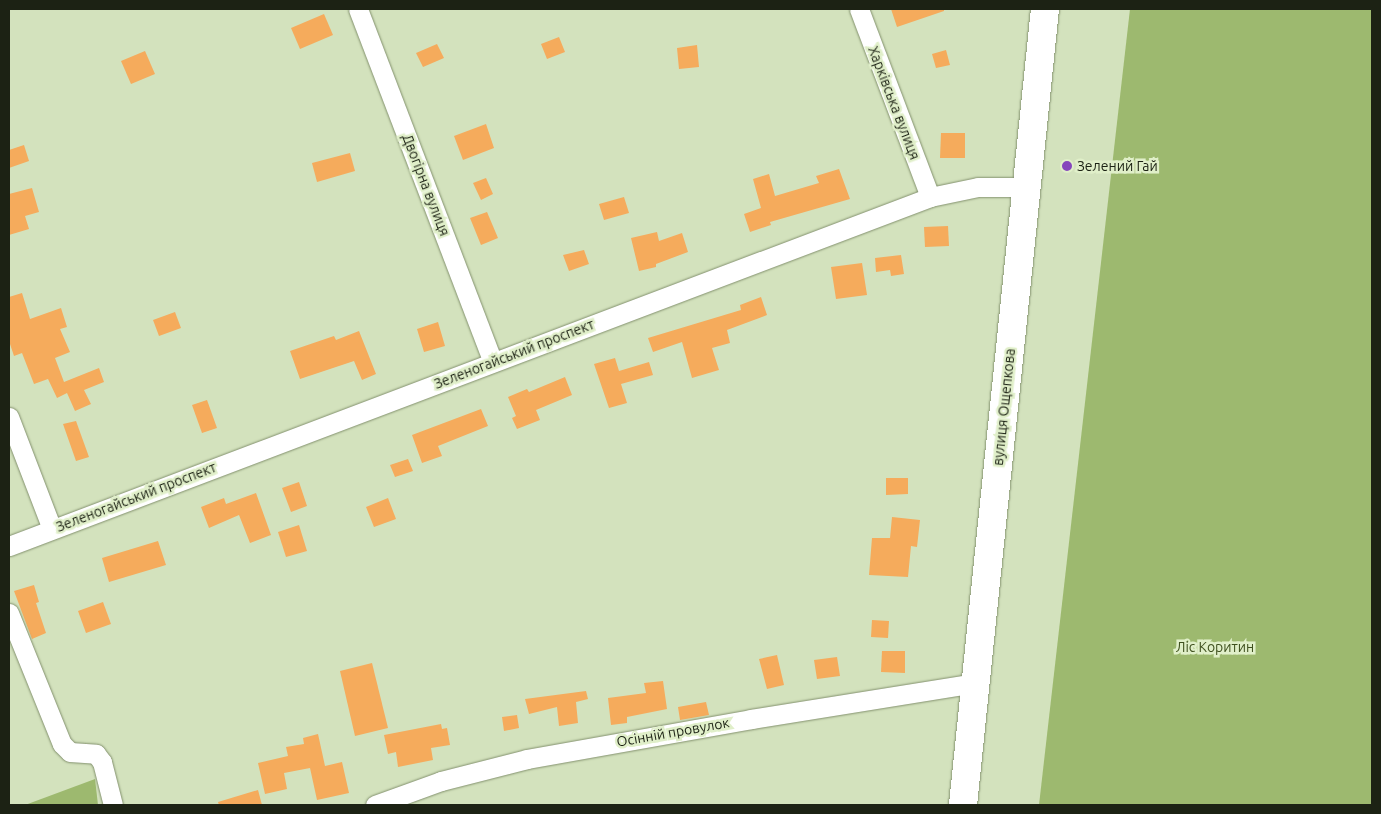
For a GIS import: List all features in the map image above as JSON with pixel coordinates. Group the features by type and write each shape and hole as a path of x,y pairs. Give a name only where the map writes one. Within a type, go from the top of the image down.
{"highway":[{"name":"вулиця Ощепкова","path":"963,805 1045,9"}],"street":[{"name":"Двогірна вулиця","path":"358,9 493,362"},
{"name":"Харківська вулиця","path":"859,9 930,197"},
{"name":"Зеленогайський проспект","path":"9,546 930,197 978,187 1026,187"},
{"path":"9,417 52,529"},
{"path":"9,613 62,744 70,752 96,754 102,762 112,805"},
{"name":"Осінній провулок","path":"376,805 441,781 527,759 751,718 976,683"}],"green space":[{"name":"Ліс Коритин","path":"1130,9 1372,9 1372,805 1039,805"},
{"path":"95,779 98,805 25,805"}],"building":[{"path":"891,9 944,9 944,11 897,27"},
{"path":"324,14 333,35 300,49 291,28"},
{"path":"559,37 565,52 547,59 541,44"},
{"path":"437,44 444,58 423,67 416,53"},
{"path":"697,45 699,67 679,69 677,48"},
{"path":"946,50 950,65 936,68 932,54"},
{"path":"145,51 155,74 131,84 121,61"},
{"path":"486,124 494,148 463,160 454,136"},
{"path":"941,133 965,133 965,158 940,158"},
{"path":"24,145 29,161 9,168 9,150"},
{"path":"350,153 355,171 317,182 312,163"},
{"path":"839,169 850,199 770,222 771,225 750,232 744,214 761,208 753,179 769,174 775,196 819,183 816,176"},
{"path":"486,178 493,194 481,200 473,183"},
{"path":"32,188 39,212 25,216 29,229 9,235 9,194"},
{"path":"624,197 629,213 604,220 599,204"},
{"path":"487,212 498,238 481,245 470,218"},
{"path":"948,226 949,246 925,247 924,227"},
{"path":"657,232 659,241 682,233 688,252 656,264 656,267 639,271 631,238"},
{"path":"584,250 589,264 569,271 563,255"},
{"path":"901,255 904,274 891,276 890,270 876,272 875,258"},
{"path":"862,263 867,295 836,299 831,267"},
{"path":"22,293 30,319 61,308 67,327 60,329 70,352 55,358 64,382 99,368 104,382 84,390 91,404 75,411 67,393 57,398 48,379 34,384 22,353 14,356 9,341 9,297"},
{"path":"761,297 767,315 727,330 730,343 712,348 719,370 692,378 682,342 653,352 648,338 741,310 740,305"},
{"path":"175,312 181,328 159,336 153,320"},
{"path":"438,322 445,346 424,352 417,329"},
{"path":"359,331 376,374 362,380 354,361 300,379 290,351 334,336 336,340"},
{"path":"615,358 619,371 649,362 653,375 621,384 627,403 609,408 594,364"},
{"path":"565,377 572,395 536,410 540,420 517,429 512,418 516,416 508,397 527,389 529,392"},
{"path":"207,400 217,428 202,433 192,405"},
{"path":"481,409 488,426 438,446 442,456 422,463 412,435"},
{"path":"76,421 89,457 76,461 63,424"},
{"path":"408,459 413,471 395,477 390,465"},
{"path":"886,478 908,478 908,494 886,495"},
{"path":"299,482 307,506 291,512 282,488"},
{"path":"256,493 271,535 250,543 239,515 209,528 201,507 224,498 226,504"},
{"path":"388,498 396,519 374,527 366,507"},
{"path":"892,517 920,520 917,547 911,546 908,577 869,575 872,538 890,538"},
{"path":"299,525 307,551 286,557 278,532"},
{"path":"158,541 166,565 109,582 102,558"},
{"path":"34,585 39,602 36,603 46,633 32,639 14,591"},
{"path":"103,602 111,624 86,633 78,611"},
{"path":"872,620 889,621 888,638 871,637"},
{"path":"882,651 905,651 905,673 881,672"},
{"path":"777,655 784,685 767,689 759,659"},
{"path":"837,657 840,676 817,679 814,660"},
{"path":"372,663 388,728 355,736 340,671"},
{"path":"663,681 667,709 627,717 627,723 611,725 608,698 646,693 644,683"},
{"path":"586,691 588,699 576,702 578,723 559,726 557,707 529,714 525,699"},
{"path":"706,702 709,715 680,720 678,707"},
{"path":"517,715 519,728 504,731 502,717"},
{"path":"441,724 442,729 447,728 450,745 431,748 433,760 398,767 396,752 388,754 384,735"},
{"path":"318,734 325,766 342,762 349,793 317,800 310,768 284,773 287,789 265,794 258,763 288,756 286,747 304,744 303,738"},
{"path":"258,790 262,805 219,805 218,802"}],"place":[{"name":"Зелений Гай","path":"1067,166"}]}
